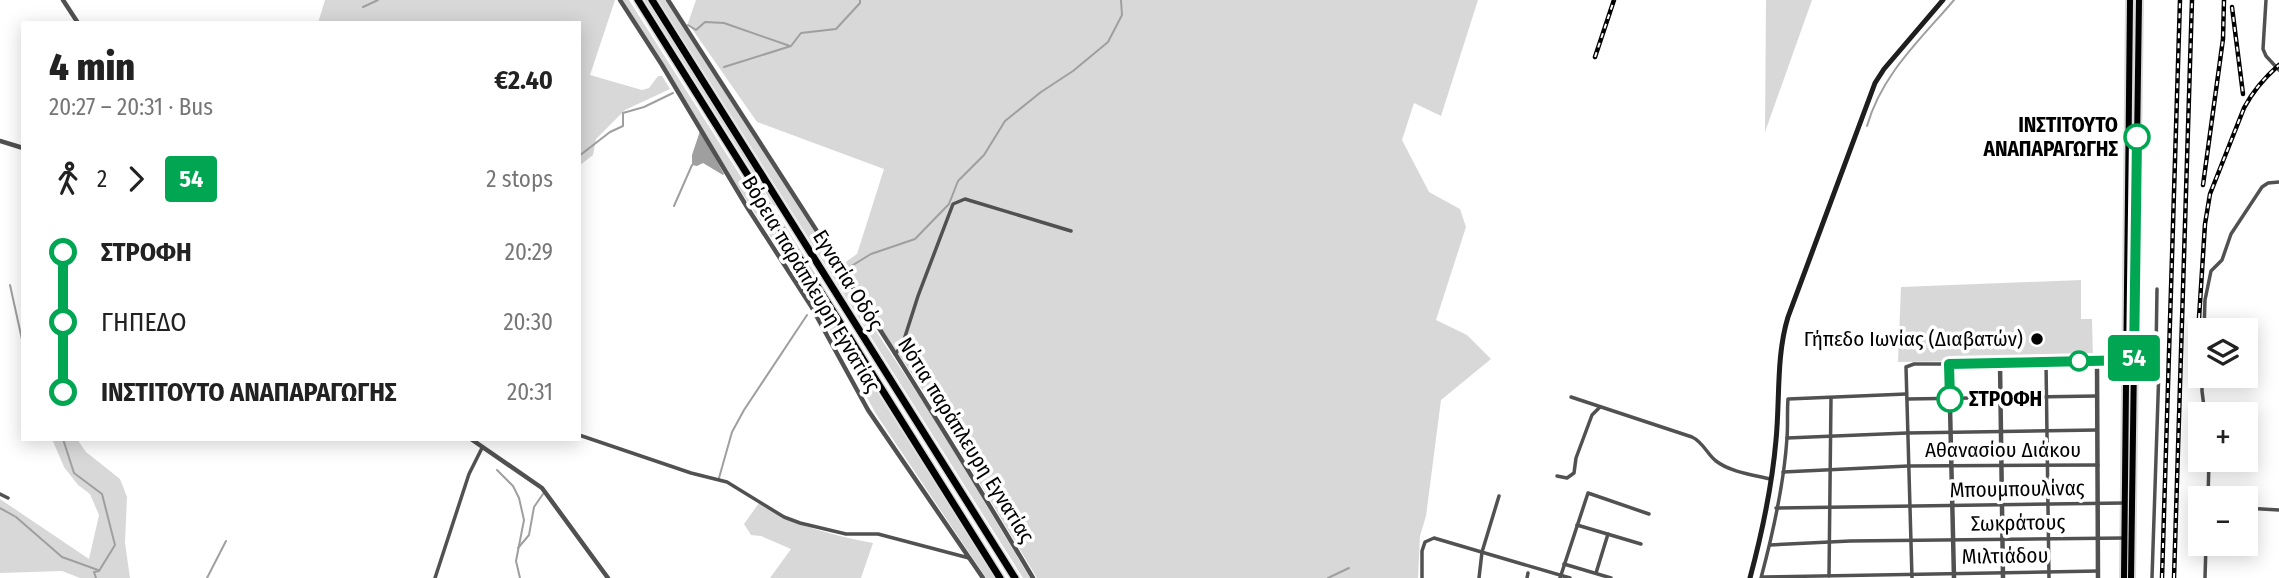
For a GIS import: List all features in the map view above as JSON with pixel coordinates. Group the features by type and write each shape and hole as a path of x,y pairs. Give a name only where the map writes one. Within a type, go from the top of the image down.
{"highway":[{"name":"Εγνατία Οδός","path":"638,0 1000,578"},
{"name":"Εγνατία Οδός","path":"652,0 1016,578"}],"main road":[{"path":"1750,578 1759,546 1776,442 1782,348 1788,317 1875,83 1943,0"},
{"path":"2130,0 2127,346 2130,360 2131,578"},
{"path":"2124,578 2139,0"},
{"path":"2116,360 2127,346"}],"street":[{"path":"62,0 77,21"},
{"name":"Βόρεια παράπλευρη Εγνατίας","path":"620,0 811,306 868,410 983,578"},
{"name":"Νότια παράπλευρη Εγνατίας","path":"667,0 946,432 1033,578"},
{"path":"2266,0 2263,49 2279,70"},
{"path":"0,141 21,147"},
{"path":"2204,318 2211,271 2222,260 2231,234 2262,187 2268,183 2279,182"},
{"path":"895,354 902,346 918,296 956,201 965,199 1071,231"},
{"path":"2152,578 2159,368 2157,289"},
{"path":"1912,576 1906,367 1910,364 2158,360"},
{"path":"2097,361 2098,578"},
{"path":"2000,363 2003,575"},
{"path":"2046,363 2049,578"},
{"path":"1949,364 1954,576"},
{"path":"1761,578 1770,545 1783,472 1788,399 2097,396"},
{"path":"1571,397 1692,437 1718,462 1770,479"},
{"path":"1829,577 1831,397"},
{"path":"1556,476 1567,478 1574,473 1576,458 1592,415 1601,407"},
{"path":"1787,438 2097,430"},
{"path":"581,436 691,473 727,482 784,517 800,523 846,534 878,534 971,558"},
{"path":"473,441 542,488 608,578"},
{"path":"435,578 469,474 482,448"},
{"name":"Αθανασίου Διάκου","path":"1783,472 1951,465 2098,465"},
{"path":"0,494 8,498"},
{"path":"1560,577 1588,494 1649,514"},
{"path":"1479,578 1482,552 1499,496"},
{"name":"Μπουμπουλίνας","path":"1776,508 2125,503"},
{"path":"2258,509 2279,510"},
{"path":"1577,525 1641,544"},
{"path":"1596,573 1608,534"},
{"name":"Σωκράτους","path":"1770,545 2125,538"},
{"path":"1422,578 1422,551 1425,542 1440,539 1570,578"},
{"path":"2205,578 2206,556"},
{"path":"1564,564 1611,578"},
{"name":"Μιλτιάδου","path":"1761,578 2098,571"}],"shaded area":[{"path":"325,0 615,0 590,75 642,90 649,88 658,76 662,76 670,89 625,110 596,139 593,155 581,164 581,21 319,21"},
{"path":"623,0 629,0 995,578 986,578 876,414 822,315 738,187"},
{"path":"644,0 647,0 776,205 774,206"},
{"path":"658,0 665,0 786,186 868,319 937,423 1030,578 1023,578"},
{"path":"696,0 1478,0 1441,116 1414,103 1402,140 1429,192 1460,209 1466,227 1436,320 1467,335 1491,359 1441,400 1426,516 1420,536 1418,578 1037,578 937,412 840,266 857,254 884,169 757,122 688,23"},
{"path":"1766,0 1812,0 1765,132"},
{"path":"700,131 723,175 703,163 692,165 692,155"},
{"path":"2081,280 2081,319 2092,319 2093,359 1898,362 1901,287"},
{"path":"53,441 78,441 86,452 120,479 127,497 125,543 130,578 80,578 62,571 0,573 0,499 89,559 99,515 90,494 78,485 64,467"},
{"path":"759,503 814,529 873,543 861,578 770,578 791,549 761,536 751,535 744,524"}],"waterway":[{"path":"363,7 378,0"},
{"path":"724,67 791,46 801,33 836,29 860,0"},
{"path":"845,270 871,254 915,239 949,204 958,181 984,155 1005,121 1108,42 1122,15 1121,0"},
{"path":"1867,126 1892,74 1954,0"},
{"path":"688,25 696,30 705,22 724,23 790,46"},
{"path":"581,154 610,132 623,126 623,113 644,107 673,93"},
{"path":"674,206 692,165"},
{"path":"10,285 21,335"},
{"path":"719,478 732,432 807,315"},
{"path":"64,441 74,473 102,494 115,545 99,571 94,572 96,578"},
{"path":"497,470 513,486 524,520 516,561 520,578"},
{"path":"518,548 529,535 534,507 543,494"},
{"path":"0,508 16,517 62,557 98,570"},
{"path":"207,578 226,541"},
{"path":"1328,578 1349,568"}],"railway":[{"path":"1595,57 1614,0"},
{"path":"2162,578 2180,0"},
{"path":"2174,578 2192,0"},
{"path":"2203,185 2223,39 2224,0"},
{"path":"2232,7 2243,94"},
{"path":"2199,318 2205,224 2210,194 2244,108 2259,85 2279,65"}],"bus line":[{"name":"54","path":"1950,399 1949,364 2134,360 2137,137"}],"place":[{"name":"ΙΝΣΤΙΤΟΥΤΟ ΑΝΑΠΑΡΑΓΩΓΗΣ","path":"2137,137"},
{"name":"Γήπεδο Ιωνίας (Διαβατών)","path":"2037,339"},
{"name":"ΣΤΡΟΦΗ","path":"1950,399"}]}
